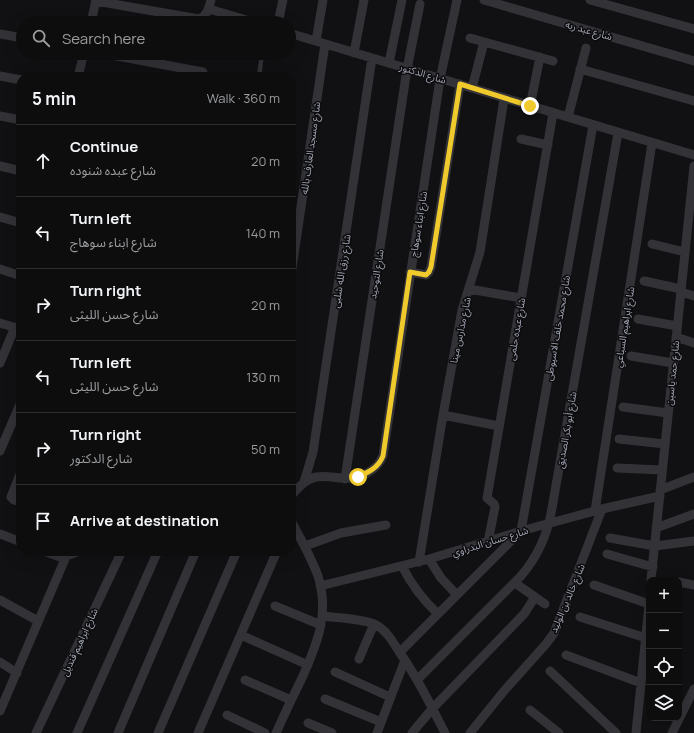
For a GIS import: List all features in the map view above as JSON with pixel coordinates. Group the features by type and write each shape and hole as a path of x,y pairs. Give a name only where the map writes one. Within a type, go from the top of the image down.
{"street":[{"path":"93,16 96,0 183,16"},
{"path":"280,16 283,0"},
{"path":"316,41 323,0"},
{"path":"354,53 364,0"},
{"path":"389,63 402,0"},
{"name":"شارع ابناء سوهاج","path":"345,479 358,477 369,472 380,463 383,456 440,79 457,0"},
{"name":"شارع عبد ربه","path":"484,0 694,61"},
{"path":"590,0 694,29"},
{"path":"203,16 210,4 239,16"},
{"name":"شارع التوحيد","path":"345,479 407,69 420,4"},
{"path":"0,34 16,37"},
{"name":"شارع الدكتور","path":"296,35 694,155"},
{"path":"470,38 553,61"},
{"path":"472,88 484,42"},
{"name":"شارع مسجد العارف بالله","path":"296,242 326,44"},
{"path":"568,117 586,48"},
{"path":"530,106 540,57"},
{"name":"شارع رزق الله شلبى","path":"304,482 313,452 372,58"},
{"path":"79,72 82,60"},
{"path":"139,60 203,72"},
{"path":"580,69 694,101"},
{"path":"0,76 16,79"},
{"path":"410,272 426,275 431,267 460,84"},
{"name":"شارع مدارس مينا","path":"419,562 462,310 480,252 504,99"},
{"name":"شارع عبده حلمى","path":"488,542 495,507 494,504 487,498 553,113"},
{"path":"0,116 16,119"},
{"name":"شارع محمد خلف الاسيوطى","path":"521,531 593,125"},
{"name":"شارع أبو بكر الصديق","path":"418,679 515,583 534,559 543,540 549,523 618,133"},
{"path":"521,139 548,145"},
{"name":"شارع ابراهيم السباعي","path":"598,510 652,143"},
{"path":"0,166 16,170"},
{"name":"شارع حمد ياسين","path":"651,577 681,290 691,228 694,166"},
{"path":"0,217 16,222"},
{"path":"652,244 688,250"},
{"path":"0,269 16,274"},
{"path":"644,281 681,290 694,296"},
{"path":"469,289 521,298"},
{"path":"638,319 677,326"},
{"path":"0,323 16,327"},
{"path":"0,363 16,332"},
{"path":"676,337 694,343"},
{"path":"631,356 673,363"},
{"path":"623,407 668,413"},
{"path":"0,451 16,414"},
{"path":"443,415 499,426"},
{"path":"619,439 665,444"},
{"path":"617,468 662,470"},
{"path":"296,491 304,482 315,477 326,476 345,479"},
{"name":"شارع حسان البدراوي","path":"320,586 419,562 521,531 660,493 694,477"},
{"path":"16,483 11,494 11,497 16,500"},
{"name":"شارع خالد بن الوليد","path":"470,733 554,633 598,510"},
{"path":"656,528 694,514"},
{"path":"305,546 347,531 386,525"},
{"path":"276,733 316,647 322,621 322,596 320,586 314,566 296,530"},
{"path":"377,733 403,656 438,614 521,531"},
{"path":"0,534 16,540"},
{"path":"610,538 655,546 694,541"},
{"path":"607,554 653,567"},
{"path":"56,556 64,559"},
{"path":"0,711 66,556"},
{"name":"شارع ابراهيم قنديل","path":"36,733 120,556"},
{"path":"77,733 156,556"},
{"path":"118,733 194,556"},
{"path":"158,733 235,556"},
{"path":"198,733 275,556"},
{"path":"429,559 441,578 457,595"},
{"path":"402,566 418,592 438,614"},
{"path":"515,583 545,604"},
{"path":"682,583 694,585"},
{"path":"594,585 646,603"},
{"path":"412,733 432,708 524,614 535,597"},
{"path":"0,600 38,621"},
{"path":"275,606 322,621 366,621 374,624 388,635 418,679 445,733"},
{"path":"580,618 646,638 644,686 636,733"},
{"path":"359,659 374,624"},
{"path":"241,635 308,665"},
{"path":"566,655 644,686"},
{"path":"0,662 17,672"},
{"path":"550,671 616,733"},
{"path":"336,672 390,697"},
{"path":"245,680 291,700"},
{"path":"672,733 683,701 694,689"},
{"path":"325,699 381,722"},
{"path":"530,710 559,733"},
{"path":"227,715 265,733"},
{"path":"308,723 332,733"}],"lane":[{"path":"260,72 261,60"}],"route":[{"path":"358,477 374,469 380,463 383,456 410,272 426,275 431,267 460,84 530,106"}]}
